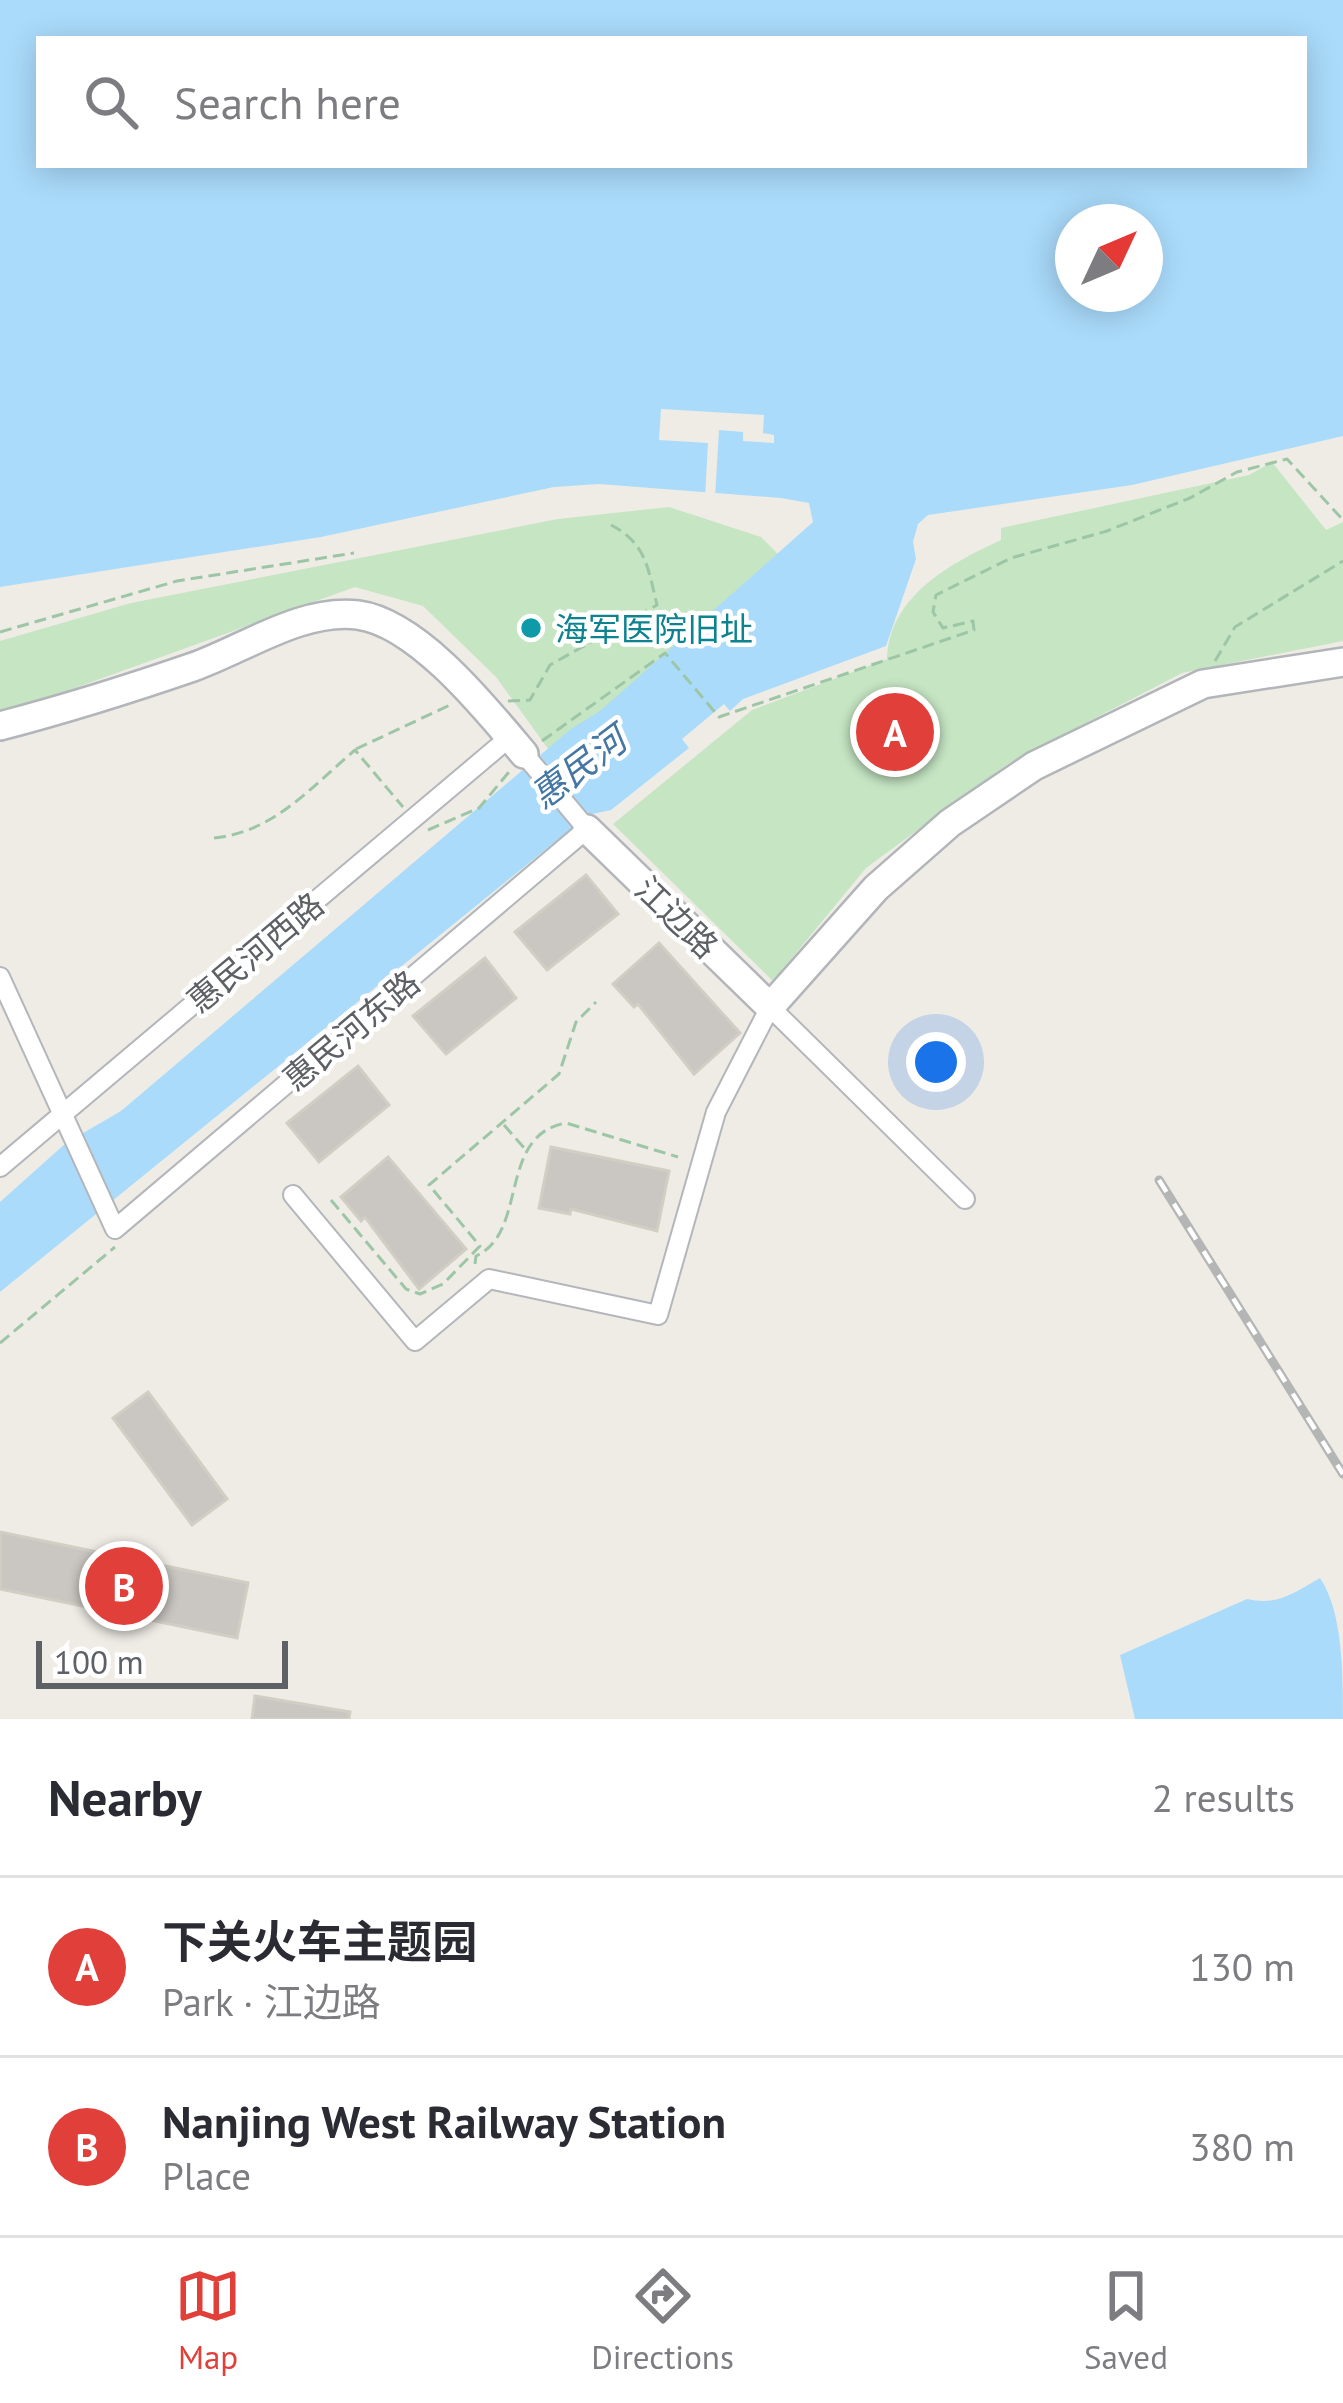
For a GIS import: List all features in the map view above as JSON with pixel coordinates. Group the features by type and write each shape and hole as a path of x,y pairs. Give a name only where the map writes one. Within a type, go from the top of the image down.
{"street":[{"name":"江边路","path":"0,726 196,666 311,619 358,615 396,630 434,657 587,830 770,1007"},
{"path":"293,1195 415,1341 488,1280 658,1315 716,1112 770,1007 877,888 950,823 1034,766 1203,684 1343,662"},
{"name":"惠民河西路","path":"0,1167 63,1119 413,818 517,746"},
{"name":"惠民河东路","path":"63,1119 111,1224 587,830"},
{"path":"0,977 63,1119"},
{"path":"770,1007 965,1199"}],"path":[{"path":"355,750 429,832 479,808 517,746 665,653 719,717 974,630 973,621 943,628 933,612 936,595 1011,559 1106,531 1190,498 1237,472 1287,459 1343,520"},
{"path":"214,838 248,834 292,806 355,750 443,705 530,700 550,665 657,605 644,552 634,537 610,525"},
{"path":"0,632 177,581 354,553"},
{"path":"1207,675 1235,627 1343,561"},
{"path":"488,1280 474,1262 480,1246 429,1185 560,1074 576,1022 596,1001"},
{"path":"502,1124 526,1150"},
{"path":"331,1200 412,1292 434,1290 500,1238 526,1150 549,1129 566,1124 678,1157"}],"green space":[{"path":"1272,462 1326,530 1343,522 1343,641 1182,673 1009,763 866,868 773,981 613,824 752,710 887,659 890,637 911,600 943,571 1001,540 1001,528 1249,475"},
{"path":"669,507 761,537 780,556 554,757 496,677 423,606 355,587 0,715 0,641 131,603 558,519"}],"water":[{"name":"惠民河","path":"0,0 1343,0 1343,436 1132,485 928,515 918,524 913,542 916,559 886,646 743,699 730,711 724,704 682,739 689,748 611,810 588,815 0,1292 0,1202 66,1143 121,1111 571,729 600,711 813,522 809,503 781,498 599,484 554,487 321,537 0,587"},
{"path":"1320,1578 1337,1626 1343,1719 1135,1719 1120,1655 1247,1599 1276,1599"}],"pier":[{"path":"661,409 764,415 763,433 774,435 774,443 743,441 743,432 719,430 715,498 705,498 708,443 659,440"}],"building":[{"path":"586,875 618,914 547,970 515,932"},
{"path":"659,943 740,1033 694,1074 638,1004 634,1007 613,984"},
{"path":"485,958 516,998 446,1054 413,1016"},
{"path":"358,1066 389,1105 319,1162 287,1123"},
{"path":"551,1147 669,1171 657,1231 571,1209 570,1214 539,1208"},
{"path":"388,1157 466,1249 419,1289 365,1217 361,1221 341,1197"},
{"path":"148,1392 227,1499 192,1525 113,1418"},
{"path":"0,1532 248,1583 237,1638 0,1589"},
{"path":"255,1696 350,1712 349,1719 252,1719"}],"railway":[{"path":"1159,1180 1343,1474"}],"place":[{"name":"海军医院旧址","path":"531,628"},
{"name":"下关火车主题园","path":"895,732"},
{"name":"Nanjing West Railway Station","path":"124,1586"}]}
